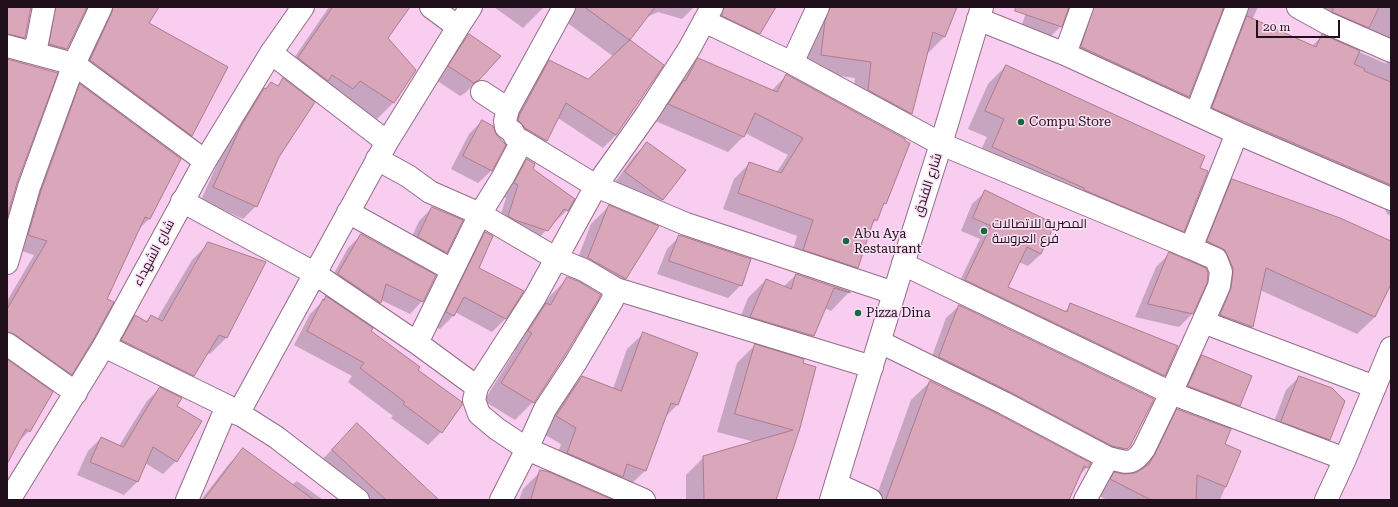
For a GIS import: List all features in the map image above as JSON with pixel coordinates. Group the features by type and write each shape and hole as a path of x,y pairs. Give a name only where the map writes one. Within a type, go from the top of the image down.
{"street":[{"path":"30,52 37,42 44,7"},
{"path":"7,264 29,187 74,64 101,7"},
{"name":"شارع الشهداء","path":"11,489 76,393 104,346 205,161 271,53 303,7"},
{"path":"431,7 458,27"},
{"path":"187,500 232,410 314,273 382,150 472,7"},
{"path":"564,7 508,109 505,121 506,127 513,132 515,136 596,186 686,224 894,293"},
{"path":"792,63 818,7"},
{"path":"1065,54 1082,7"},
{"path":"1196,114 1237,7"},
{"path":"1298,7 1327,23 1391,51"},
{"path":"980,13 1196,114 1391,199"},
{"name":"شارع الفندق","path":"834,492 980,13"},
{"path":"644,500 527,449 497,429 479,414 474,400 477,387 535,297 596,186 628,143 647,114 689,49 708,14 792,63 941,144 1216,259 1221,272 1219,286 1144,450 1138,458 1129,462 1108,458 1004,403 880,342"},
{"path":"7,46 74,64 205,161"},
{"path":"271,53 382,150 408,176 430,192 480,214 557,259 584,270 616,289 872,367"},
{"path":"482,92 508,109"},
{"path":"1191,248 1238,133"},
{"path":"417,343 480,214 503,177 522,141"},
{"path":"182,201 314,273 417,343 477,387"},
{"path":"348,212 452,270"},
{"path":"903,264 1171,393 1345,459"},
{"path":"501,500 527,449 545,409 576,362 612,301 616,289"},
{"path":"1202,322 1375,387"},
{"path":"7,344 76,393"},
{"path":"104,346 232,410 276,437 358,500"},
{"path":"1326,500 1345,459 1391,348"},
{"path":"1085,500 1108,458"},
{"path":"834,492 871,500"}],"building":[{"path":"7,7 31,7 25,38 7,34"},
{"path":"56,7 87,7 67,49 49,44"},
{"path":"113,7 159,7 149,23 228,67 192,136 90,60"},
{"path":"333,7 410,7 388,38 416,70 394,103 360,81 353,89 332,75 328,81 298,58"},
{"path":"585,7 655,7 630,40"},
{"path":"724,7 776,7 760,34 722,16"},
{"path":"830,7 957,7 945,37 933,32 912,114 868,90 871,62 821,55 825,21"},
{"path":"1016,7 1069,7 1062,27 1015,11"},
{"path":"1094,7 1224,7 1189,97 1081,47"},
{"path":"1334,7 1379,7 1369,28 1332,12"},
{"path":"1247,16 1316,47 1322,34 1360,51 1354,64 1365,69 1364,71 1391,82 1391,185 1212,108"},
{"path":"469,34 501,56 479,80 474,83 448,66"},
{"path":"630,40 664,65 616,135 566,103 547,141 525,128 518,120 549,60 588,79"},
{"path":"698,58 777,92 786,74 910,143 886,204 884,203 877,221 874,219 858,268 803,250 813,220 738,193 749,162 781,173 803,138 755,113 744,137 668,104 684,80 685,81"},
{"path":"7,59 58,73 17,183 7,218"},
{"path":"1006,65 1205,156 1200,168 1208,171 1184,232 1084,190 1084,188 992,147 1004,119 985,111"},
{"path":"283,78 315,102 279,157 257,207 213,187 241,126 264,88 266,89 271,82 278,86"},
{"path":"80,84 181,159 150,219 145,217 107,299 114,302 72,375 14,334 7,332 7,309 47,241 28,235 41,191"},
{"path":"482,120 493,126 496,134 506,145 492,171 463,156"},
{"path":"647,142 686,170 663,200 625,172"},
{"path":"527,159 535,164 533,169 575,199 568,211 564,209 548,231 515,220 508,216 518,185 514,183"},
{"path":"1232,179 1340,218 1391,241 1391,284 1375,317 1266,268 1253,327 1220,315 1231,288 1233,268 1225,250 1207,241"},
{"path":"985,190 1055,224 1041,254 1027,247 1008,287 1067,312 1070,303 1178,346 1165,376 965,280 991,226 973,218"},
{"path":"609,205 659,226 626,279 588,258"},
{"path":"432,207 463,220 447,253 418,237"},
{"path":"485,232 493,236 479,268 524,291 506,319 464,297 454,316 446,312"},
{"path":"361,234 436,275 423,302 386,284 381,303 338,274"},
{"path":"679,235 751,259 742,286 669,261"},
{"path":"208,242 266,262 227,338 219,335 194,376 121,340 135,315 147,322 151,315 162,321"},
{"path":"1169,252 1206,268 1208,273 1207,283 1193,314 1148,304"},
{"path":"796,274 850,292 834,288 814,336 750,317 766,279 791,289"},
{"path":"567,277 578,281 601,295 534,403 501,383 532,333 528,331 546,303 550,305"},
{"path":"326,296 373,328 371,331 420,367 418,370 462,402 462,405 442,433 403,404 405,402 360,368 364,363 307,331 323,299 324,300"},
{"path":"959,305 1154,399 1130,446 1127,449 1112,446 1010,392 939,357"},
{"path":"643,332 698,353 678,405 671,403 646,471 627,464 623,477 567,453 576,428 556,416 582,376 621,391"},
{"path":"755,344 804,359 803,363 816,367 800,428 776,500 704,500 703,456 793,430 735,414"},
{"path":"1202,355 1252,376 1240,406 1188,386"},
{"path":"7,359 53,392 30,432 26,429 7,464"},
{"path":"1299,376 1332,388 1345,401 1330,440 1281,422"},
{"path":"930,381 998,414 1091,463 1088,468 1084,466 1069,500 886,500"},
{"path":"160,387 182,398 177,406 202,421 177,462 153,447 138,482 90,462 101,437 123,447"},
{"path":"1177,409 1231,429 1225,444 1241,451 1226,487 1197,475 1196,500 1151,500 1110,479 1114,472 1124,474 1135,473 1149,464"},
{"path":"357,423 439,500 386,500 332,450"},
{"path":"243,448 314,500 204,500"},
{"path":"540,470 549,472 613,500 531,500"}],"place":[{"name":"Compu Store","path":"1021,122"},
{"name":"المصرية للاتصالات فرع العروسة","path":"984,231"},
{"name":"Abu Aya Restaurant","path":"846,241"},
{"name":"Pizza Dina","path":"858,313"}]}
